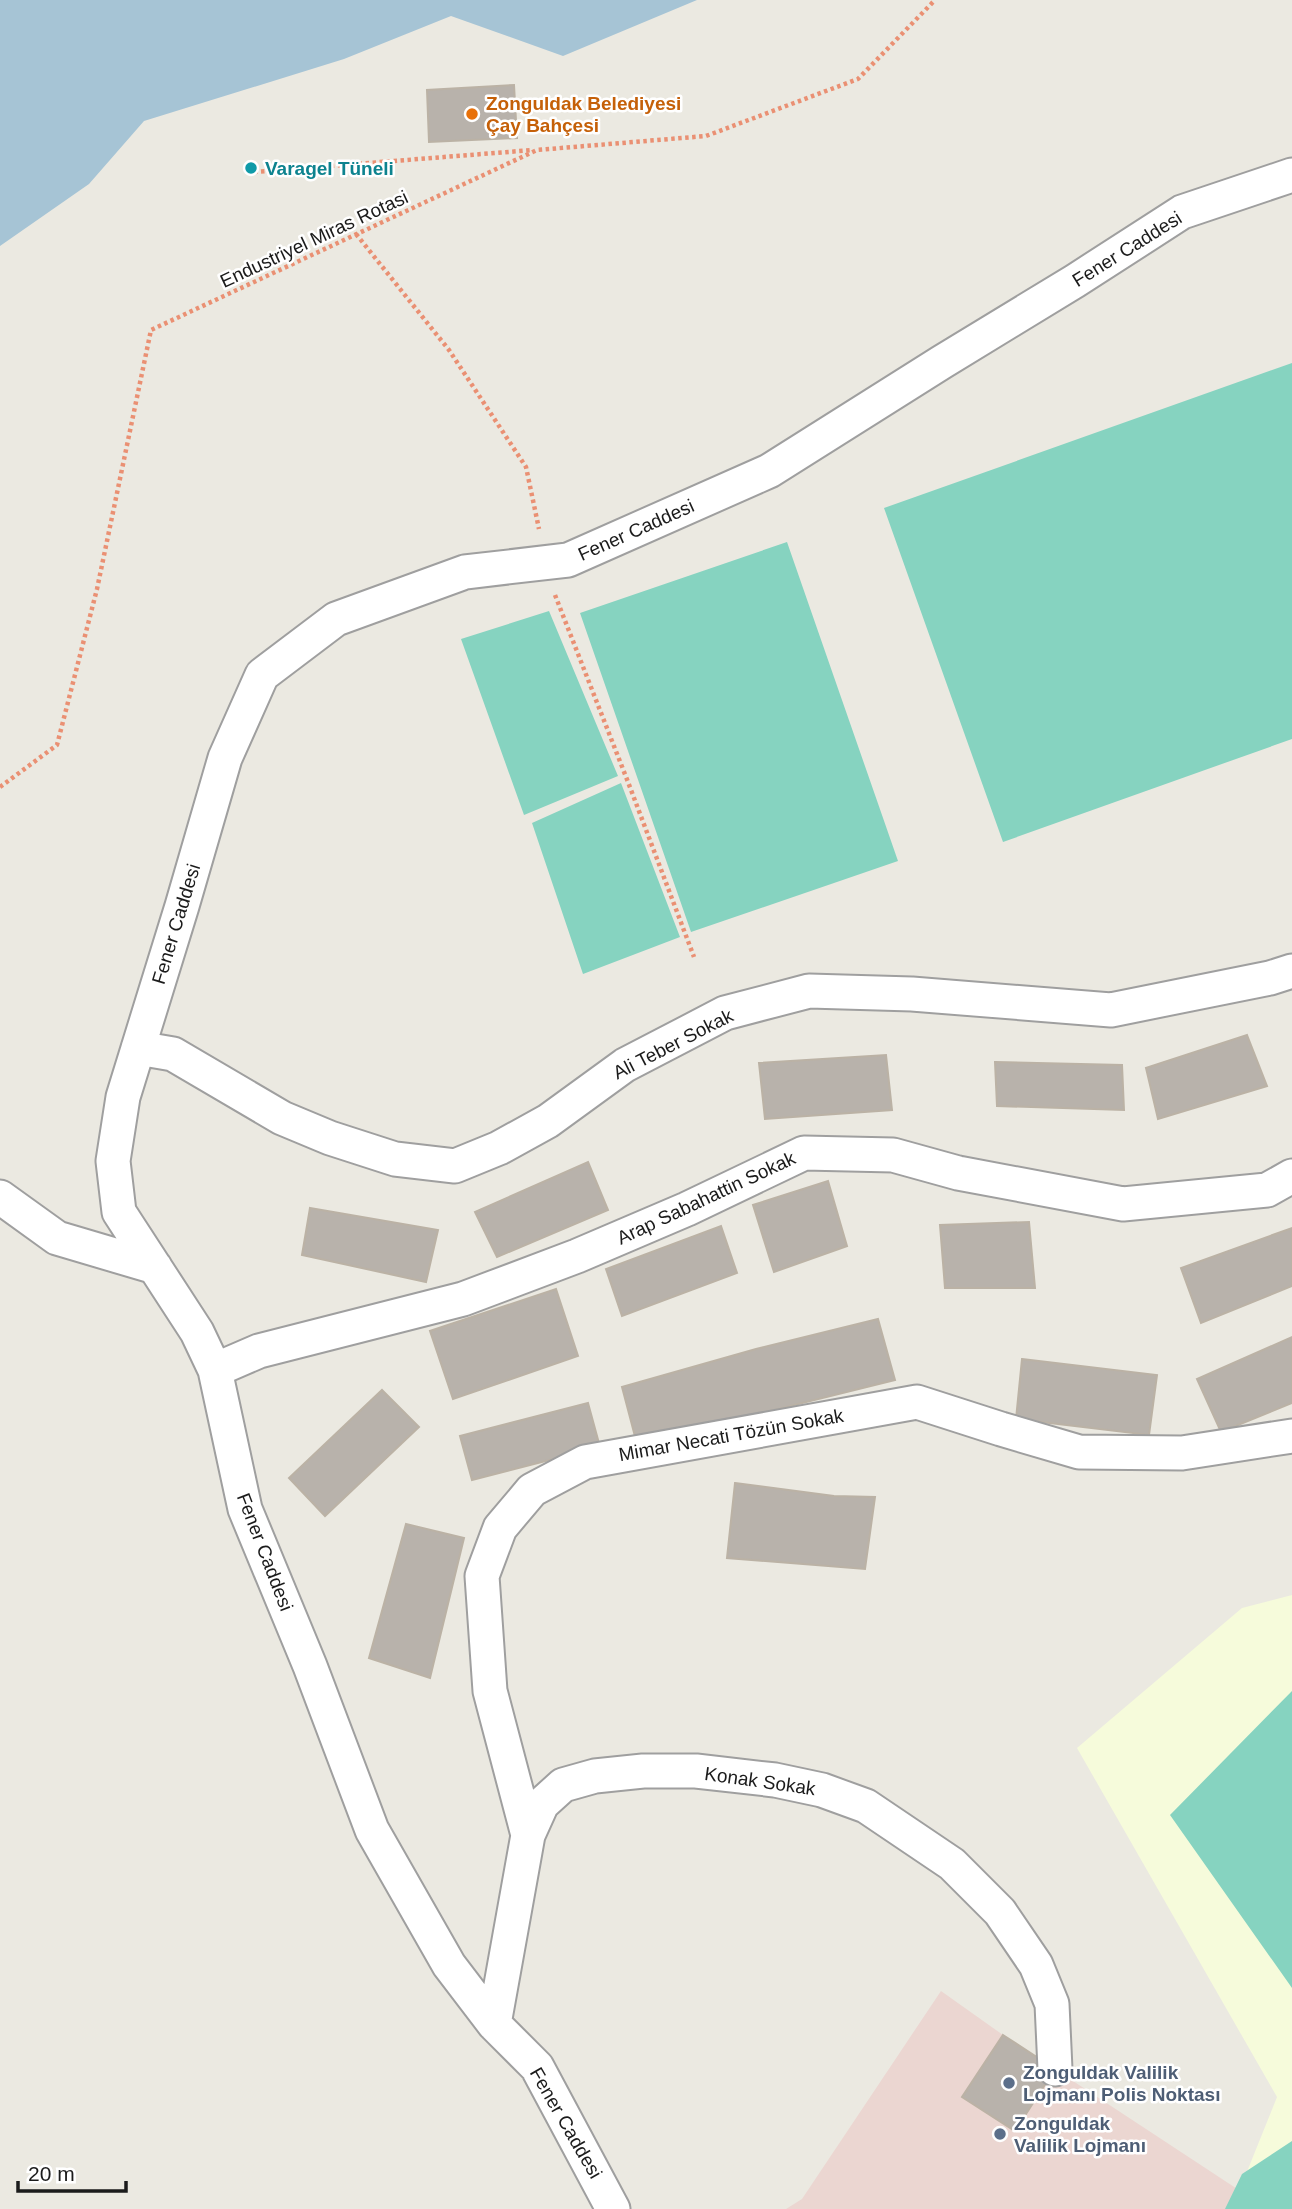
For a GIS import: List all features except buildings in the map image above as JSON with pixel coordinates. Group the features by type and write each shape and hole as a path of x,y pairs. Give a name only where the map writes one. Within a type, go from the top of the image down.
{"street":[{"name":"Fener Caddesi","path":"613,2209 537,2067 494,2024 449,1965 372,1830 310,1666 245,1509 215,1370 197,1332 120,1212 113,1161 123,1097 225,758 262,674 336,619 465,572 568,560 769,471 1076,281 1182,212 1292,175"},
{"name":"Ali Teber Sokak","path":"138,1048 173,1054 282,1118 330,1138 395,1159 455,1166 499,1148 548,1121 625,1065 725,1013 809,991 912,994 1111,1010 1270,978 1292,971"},
{"name":"Arap Sabahattin Sokak","path":"215,1370 259,1351 463,1299 577,1256 687,1209 804,1153 893,1155 958,1173 1123,1204 1267,1190 1292,1176"},
{"path":"0,1197 57,1238 155,1267"},
{"name":"Mimar Necati Tözün Sokak","path":"528,1835 490,1691 482,1576 500,1528 532,1490 585,1462 917,1402 1079,1452 1182,1453 1292,1436"},
{"name":"Konak Sokak","path":"494,2024 528,1835 542,1804 563,1785 595,1776 643,1771 696,1771 775,1780 822,1790 866,1806 952,1864 1000,1912 1036,1965 1052,2004 1055,2069"}],"path":[{"name":"Endustriyel Miras Rotasi","path":"0,787 57,745 97,589 151,330 537,150 706,136 858,79 935,0"},
{"path":"254,172 537,150"}],"shaded area":[{"path":"1292,1595 1292,2209 1232,2209 1277,2097 1077,1748 1242,1608"},
{"name":"Zonguldak Valilik Lojmanı","path":"941,1991 1003,2035 1257,2202 1252,2209 786,2209 802,2199"}],"green space":[{"path":"1292,363 1292,739 1003,842 884,508"},
{"path":"787,542 898,861 691,932 580,613"},
{"path":"549,611 618,776 524,815 461,639"},
{"path":"621,783 680,937 583,974 532,823"},
{"path":"1292,1691 1292,1988 1170,1815"},
{"path":"1292,2141 1292,2209 1225,2209 1242,2174"}],"water":[{"path":"0,0 697,0 563,56 451,16 344,59 144,121 89,184 0,246"}],"place":[{"name":"Zonguldak Belediyesi Çay Bahçesi","path":"472,114"},
{"name":"Varagel Tüneli","path":"251,168"},
{"name":"Zonguldak Valilik Lojmanı Polis Noktası","path":"1009,2083"},
{"name":"Zonguldak Valilik Lojmanı","path":"1000,2134"}]}
